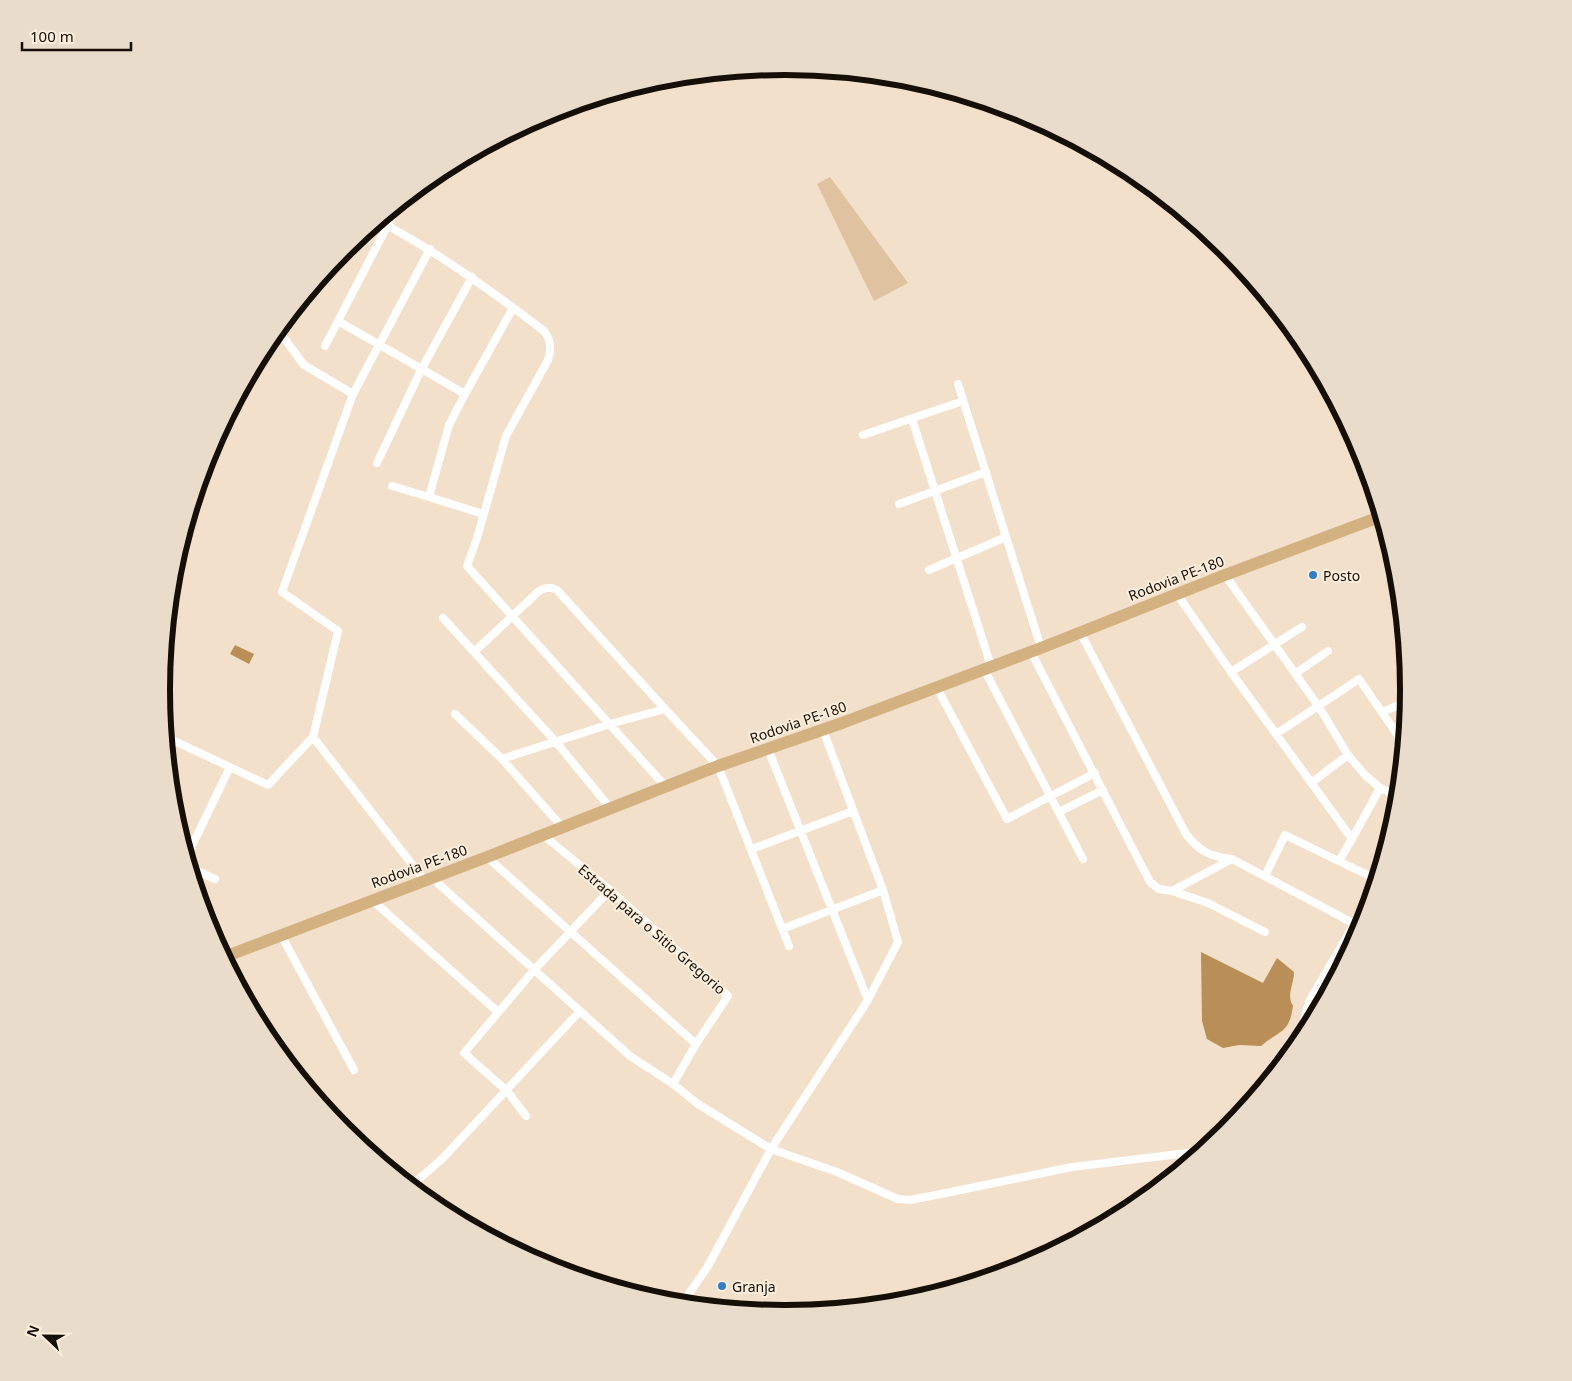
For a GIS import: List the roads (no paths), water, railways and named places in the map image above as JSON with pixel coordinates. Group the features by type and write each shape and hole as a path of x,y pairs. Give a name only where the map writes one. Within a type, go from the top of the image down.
{"main road":[{"name":"Rodovia PE-180","path":"230,955 544,836 718,766 937,688 1225,575 1377,518"}],"street":[{"path":"325,346 391,219"},
{"path":"385,224 430,249 472,277 546,334 550,340 548,360 506,436 477,538 467,566 666,788"},
{"path":"173,740 268,785 313,736 338,631 282,592 353,394 430,249"},
{"path":"377,463 421,370 472,277"},
{"path":"429,497 449,425 513,308"},
{"path":"338,321 465,394"},
{"path":"283,337 304,365 353,394"},
{"path":"958,384 1006,537 1036,650 1147,878 1159,889 1172,891 1208,903 1265,932"},
{"path":"863,435 963,401"},
{"path":"912,419 957,559 987,668 1083,859"},
{"path":"899,504 986,472"},
{"path":"392,486 483,514"},
{"path":"929,570 1006,537"},
{"path":"1225,575 1319,706 1348,755 1365,775 1380,788 1393,794"},
{"path":"474,652 543,588 548,587 557,590 718,766 789,946"},
{"path":"1177,594 1352,839"},
{"path":"443,618 556,742 611,809"},
{"path":"1231,672 1302,627"},
{"path":"1080,632 1186,834 1195,846 1223,858 1232,859 1353,923"},
{"path":"1296,673 1328,651"},
{"path":"1276,734 1359,679 1399,738"},
{"path":"937,688 1007,820 1095,773"},
{"path":"1382,712 1401,704"},
{"path":"502,759 610,724 665,709"},
{"path":"455,714 502,759 563,828"},
{"path":"686,1298 708,1266 771,1148 868,1000 898,942 883,890 823,730"},
{"path":"313,736 428,880 534,970 630,1056 673,1084 698,1104 771,1148 806,1160 904,1200 1072,1167 1193,1152"},
{"path":"768,749 834,910 868,1000"},
{"path":"1311,783 1348,755"},
{"path":"191,848 230,767"},
{"path":"1338,861 1380,788"},
{"path":"1059,812 1103,790"},
{"path":"752,849 853,810"},
{"path":"1265,876 1285,835 1372,877"},
{"name":"Estrada para o Sitio Gregorio","path":"544,836 610,890 728,996 696,1044 673,1084"},
{"path":"487,857 696,1044"},
{"path":"1172,891 1232,859"},
{"path":"198,871 215,879"},
{"path":"526,1116 506,1091 464,1053 534,970 610,890"},
{"path":"782,929 883,890"},
{"path":"372,900 498,1012"},
{"path":"1303,1025 1304,1015 1315,991 1360,913"},
{"path":"281,935 354,1070"},
{"path":"415,1182 443,1158 580,1011"}],"place":[{"name":"Posto","path":"1313,575"},
{"name":"Granja","path":"722,1286"}]}
